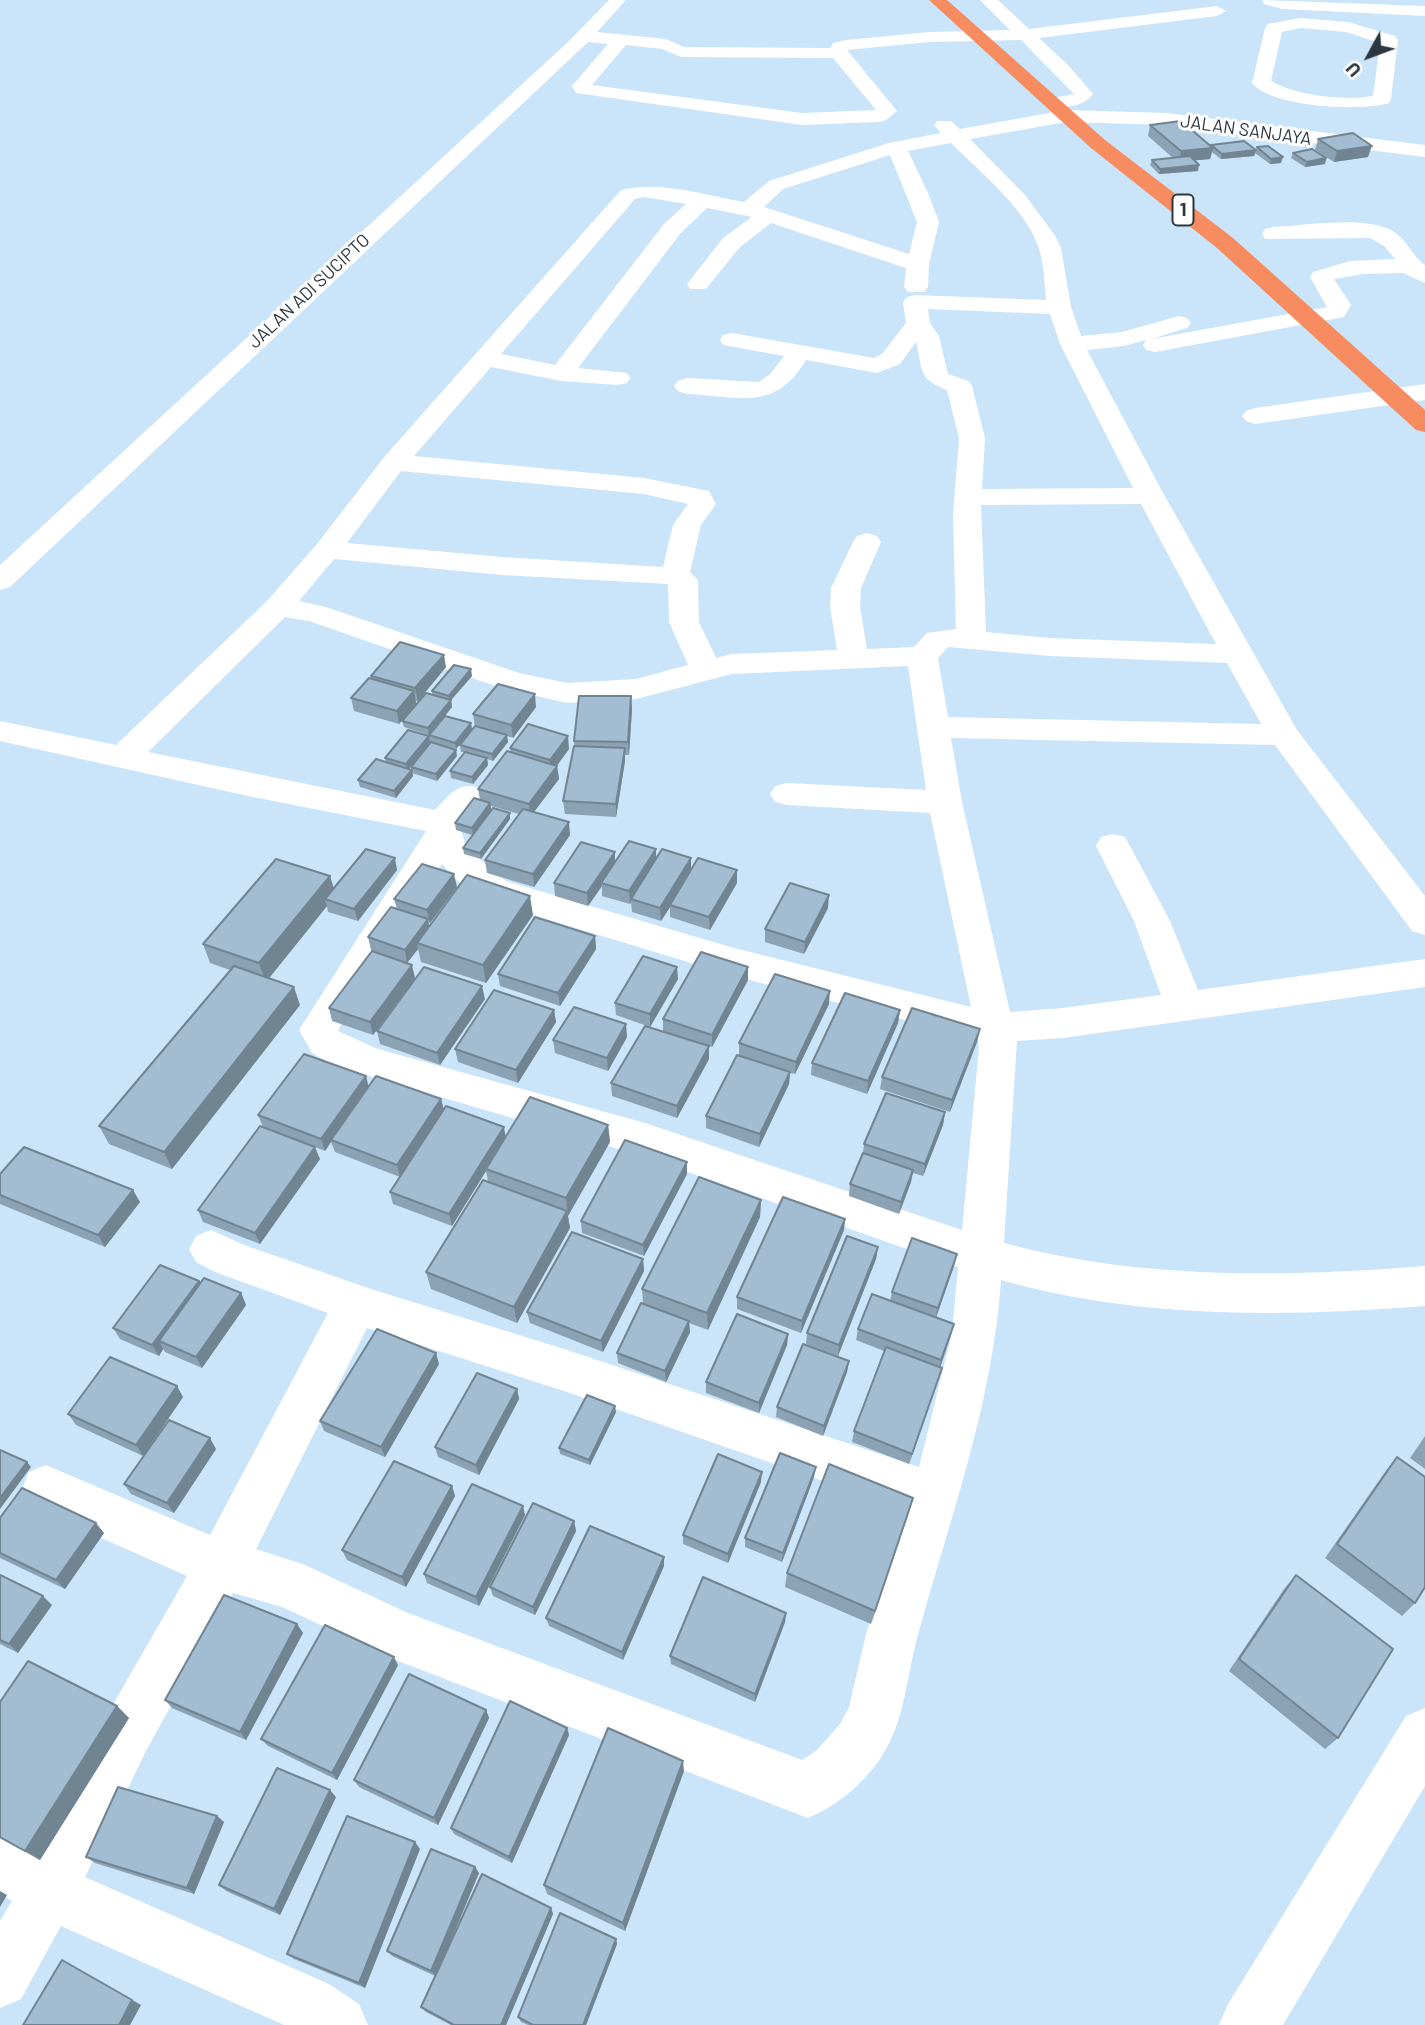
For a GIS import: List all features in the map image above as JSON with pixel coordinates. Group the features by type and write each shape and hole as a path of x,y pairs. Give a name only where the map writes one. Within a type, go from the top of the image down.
{"highway":[{"name":"1","path":"937,0 975,37 1225,243 1425,424"}],"street":[{"name":"JALAN ADI SUCIPTO","path":"0,581 584,36 618,0"},
{"path":"698,284 758,212 776,185 949,130 1059,107 1083,97 1084,94 1063,70 988,0"},
{"path":"1270,0 1282,4 1425,11"},
{"path":"838,53 839,47 846,45 909,39 1023,35 1217,11"},
{"path":"1300,23 1348,27 1389,40 1382,99 1368,103 1325,100 1267,88 1261,83 1274,28 1300,23"},
{"path":"584,36 616,46 666,44 681,52 838,53 887,111 884,114 802,119 583,89 581,86 616,46"},
{"path":"1266,120 1267,88"},
{"path":"1059,107 1317,121 1325,114 1325,100"},
{"name":"JALAN SANJAYA","path":"1059,107 1425,151"},
{"path":"949,130 1018,199 1045,237 1050,248 1059,307 1072,344 1237,654 1284,735 1425,922"},
{"path":"896,147 918,193 928,222 918,264 917,313 927,336 937,378 960,386 972,438 967,515 971,639"},
{"path":"123,758 278,607 327,550 394,462 628,194 644,191 704,199 758,212 918,264"},
{"path":"561,374 672,229 704,199"},
{"path":"1273,234 1359,231 1374,233 1392,241 1419,272"},
{"path":"1072,344 1124,339 1192,320 1336,312 1340,309 1321,277 1326,273 1362,268 1419,272"},
{"path":"917,313 1059,307"},
{"path":"1155,345 1301,312"},
{"path":"733,340 877,366 891,359 917,313"},
{"path":"687,386 761,390 772,387 799,351"},
{"path":"485,358 561,374 618,378"},
{"path":"1255,416 1425,391"},
{"path":"394,462 644,486 699,497 702,504 687,525 675,576"},
{"path":"970,496 1151,496"},
{"path":"853,657 845,607 846,588 867,542"},
{"path":"327,550 502,566 675,576 683,580 684,622 706,670"},
{"path":"278,607 315,613 512,681 567,693 636,689 731,664 922,656 938,640 971,639 1050,647 1237,654"},
{"path":"46,1489 221,1565 286,1583 398,1635 808,1790 835,1770 859,1743 874,1716 892,1634 936,1496 975,1333 999,1047 945,802 922,656"},
{"path":"935,727 1284,735"},
{"path":"0,731 443,830 475,878 493,890 734,962 994,1028 1063,1023 1184,1004 1425,973"},
{"path":"788,794 945,802"},
{"path":"469,796 443,830 318,1030 319,1037 330,1046 373,1063 645,1140 981,1256 1067,1278 1200,1292 1356,1293 1425,1286"},
{"path":"1113,846 1152,922 1184,1004"},
{"path":"211,1249 230,1259 356,1304 564,1370 936,1496"},
{"path":"0,1978 24,1876 127,1732 221,1565 356,1304"},
{"path":"1249,2025 1425,1735"},
{"path":"24,1876 308,2004 338,2025"}],"building":[{"path":"1181,121 1213,148 1181,151 1150,125"},
{"path":"1353,133 1372,146 1337,151 1318,139"},
{"path":"1244,141 1256,150 1222,154 1211,145"},
{"path":"1268,146 1283,157 1271,159 1257,147"},
{"path":"1312,149 1326,158 1307,162 1293,153"},
{"path":"1190,156 1199,165 1160,169 1152,160"},
{"path":"400,642 444,655 415,688 371,676"},
{"path":"454,665 471,669 449,696 432,691"},
{"path":"369,678 414,691 397,711 351,698"},
{"path":"498,684 535,694 511,725 473,714"},
{"path":"426,693 451,700 428,728 402,721"},
{"path":"579,696 631,696 628,742 574,741"},
{"path":"445,716 471,723 455,743 429,735"},
{"path":"528,724 568,736 550,760 510,748"},
{"path":"475,726 507,735 492,754 460,745"},
{"path":"408,730 429,736 406,764 385,758"},
{"path":"431,742 456,750 436,774 411,767"},
{"path":"574,746 625,748 616,804 563,801"},
{"path":"507,751 557,766 529,804 478,789"},
{"path":"465,752 487,758 472,777 450,771"},
{"path":"376,759 412,770 394,791 358,780"},
{"path":"474,798 490,803 472,828 455,823"},
{"path":"493,808 510,813 480,853 463,848"},
{"path":"523,809 569,822 533,874 485,860"},
{"path":"629,841 656,849 629,891 601,883"},
{"path":"581,842 615,852 587,893 554,883"},
{"path":"366,849 395,858 354,909 325,899"},
{"path":"662,849 691,858 660,908 631,899"},
{"path":"698,858 737,870 709,917 670,905"},
{"path":"276,859 330,876 259,963 203,944"},
{"path":"422,864 454,874 427,910 394,899"},
{"path":"467,875 530,896 483,965 417,943"},
{"path":"790,883 829,895 805,942 765,929"},
{"path":"391,907 428,919 405,950 368,937"},
{"path":"535,917 595,936 558,993 498,974"},
{"path":"372,951 412,965 370,1022 329,1008"},
{"path":"701,952 748,967 712,1035 663,1019"},
{"path":"643,956 677,967 650,1014 615,1003"},
{"path":"234,966 294,987 164,1152 99,1126"},
{"path":"424,967 482,986 437,1053 377,1031"},
{"path":"775,974 830,991 796,1062 739,1043"},
{"path":"494,990 554,1010 516,1070 455,1049"},
{"path":"845,993 900,1010 868,1081 812,1063"},
{"path":"574,1007 626,1024 607,1058 553,1040"},
{"path":"912,1008 980,1029 952,1100 882,1077"},
{"path":"645,1026 709,1046 677,1106 611,1083"},
{"path":"304,1054 366,1076 321,1139 258,1115"},
{"path":"737,1055 790,1072 760,1134 706,1116"},
{"path":"376,1076 441,1099 397,1165 331,1140"},
{"path":"886,1093 945,1112 925,1164 864,1144"},
{"path":"530,1097 608,1125 566,1198 486,1169"},
{"path":"446,1106 504,1127 449,1214 390,1192"},
{"path":"260,1126 315,1147 255,1233 198,1210"},
{"path":"625,1140 687,1162 643,1245 581,1221"},
{"path":"24,1147 133,1190 98,1235 0,1195 0,1174"},
{"path":"863,1153 913,1170 901,1202 850,1184"},
{"path":"699,1177 761,1200 707,1313 642,1289"},
{"path":"483,1180 567,1211 514,1307 426,1272"},
{"path":"783,1197 845,1219 802,1321 737,1297"},
{"path":"572,1232 643,1259 601,1341 527,1312"},
{"path":"847,1236 878,1247 839,1345 807,1333"},
{"path":"912,1238 957,1254 938,1308 892,1292"},
{"path":"160,1265 199,1281 152,1345 113,1328"},
{"path":"204,1278 241,1293 196,1357 159,1341"},
{"path":"872,1294 954,1324 941,1360 858,1329"},
{"path":"641,1303 689,1321 665,1371 617,1353"},
{"path":"737,1314 788,1334 759,1403 706,1382"},
{"path":"377,1329 436,1353 381,1447 320,1421"},
{"path":"803,1344 849,1361 824,1426 777,1407"},
{"path":"886,1347 942,1368 912,1454 854,1431"},
{"path":"110,1357 177,1386 136,1445 68,1414"},
{"path":"477,1373 517,1389 476,1465 435,1447"},
{"path":"587,1395 615,1406 589,1460 559,1448"},
{"path":"169,1420 210,1438 167,1503 124,1484"},
{"path":"0,1450 27,1462 0,1498"},
{"path":"780,1453 816,1467 783,1553 745,1538"},
{"path":"718,1454 762,1472 728,1554 683,1535"},
{"path":"1397,1457 1425,1477 1425,1587 1415,1603 1337,1544"},
{"path":"394,1461 452,1486 402,1577 342,1550"},
{"path":"829,1464 913,1498 875,1611 787,1573"},
{"path":"472,1484 523,1506 476,1597 424,1574"},
{"path":"22,1488 96,1523 56,1580 0,1553 0,1518"},
{"path":"533,1503 574,1521 533,1607 490,1587"},
{"path":"590,1526 664,1557 622,1652 546,1618"},
{"path":"0,1575 43,1596 9,1644 0,1640"},
{"path":"1296,1575 1393,1649 1338,1738 1239,1659"},
{"path":"703,1577 786,1613 755,1694 670,1656"},
{"path":"224,1595 297,1624 240,1732 165,1700"},
{"path":"325,1625 394,1657 332,1773 261,1739"},
{"path":"28,1661 117,1706 25,1851 0,1837 0,1702"},
{"path":"409,1674 486,1710 434,1818 354,1780"},
{"path":"510,1701 567,1728 509,1857 451,1828"},
{"path":"608,1728 683,1761 623,1923 544,1885"},
{"path":"277,1768 330,1790 274,1909 219,1885"},
{"path":"118,1787 217,1816 187,1888 86,1857"},
{"path":"347,1816 415,1842 359,1983 287,1954"},
{"path":"431,1849 475,1867 431,1971 387,1951"},
{"path":"482,1874 551,1908 501,2025 454,2025 421,2007"},
{"path":"560,1913 616,1939 583,2025 533,2025 518,2017"},
{"path":"62,1960 132,2000 119,2025 23,2025"}]}
